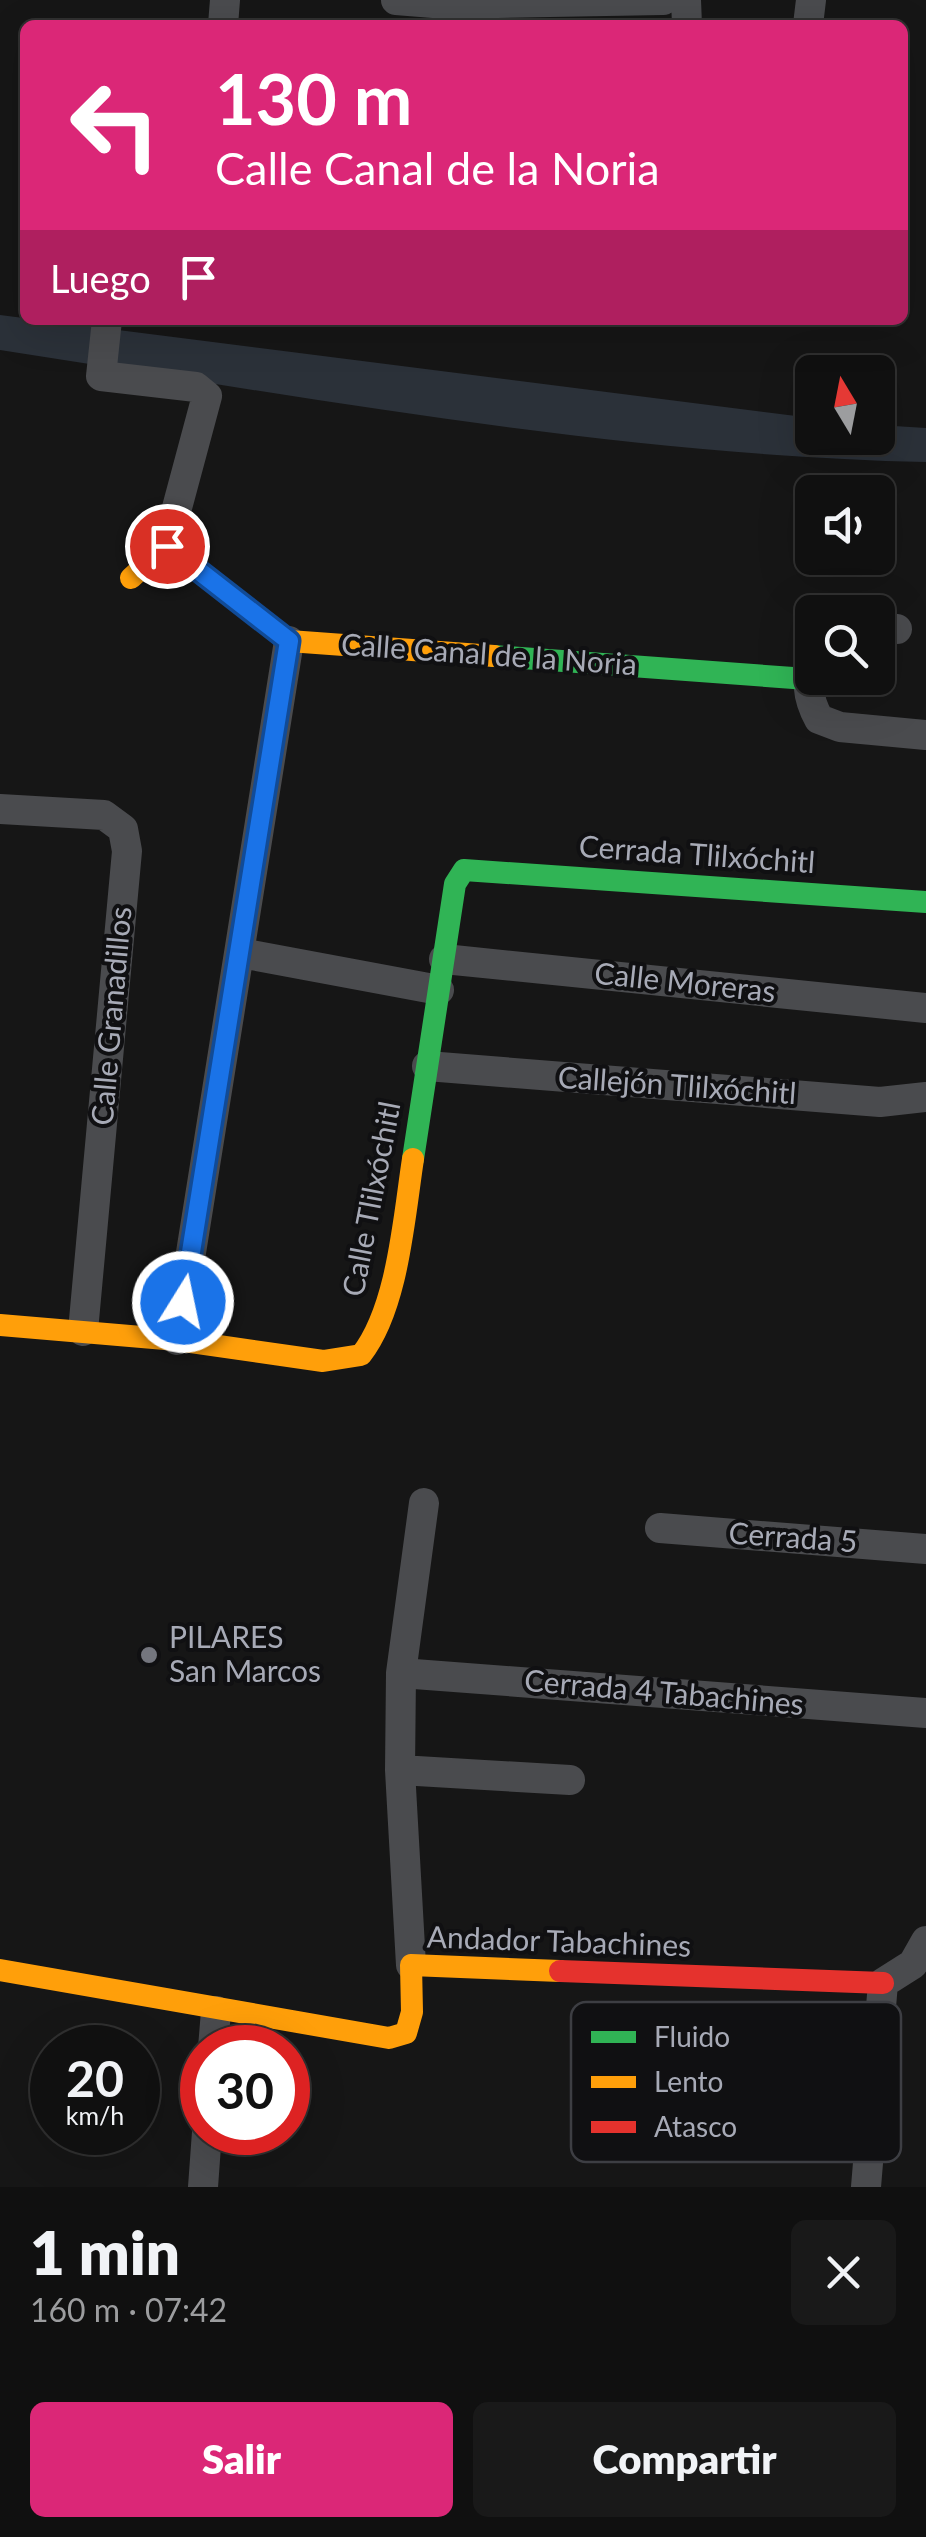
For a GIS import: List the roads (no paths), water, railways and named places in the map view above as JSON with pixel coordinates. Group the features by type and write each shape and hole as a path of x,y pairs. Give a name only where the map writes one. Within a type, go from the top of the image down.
{"street":[{"path":"396,0 446,10 663,0"},
{"path":"107,325 102,376 196,387 207,396 167,546 131,578"},
{"path":"167,546 289,641 177,1340"},
{"name":"Calle Canal de la Noria","path":"289,641 795,666"},
{"path":"810,695 819,719 840,727 926,735"},
{"name":"Calle Granadillos","path":"0,809 104,815 123,829 126,851 83,1331"},
{"name":"Calle Tlilxóchitl","path":"0,1325 177,1340 323,1361 361,1356 376,1336 399,1248 455,884 464,870"},
{"name":"Cerrada Tlilxóchitl","path":"464,870 926,902"},
{"path":"241,952 439,990"},
{"name":"Calle Moreras","path":"444,959 926,1008"},
{"name":"Callejón Tlilxóchitl","path":"427,1066 880,1102 926,1096"},
{"path":"411,1965 400,1770 401,1673 424,1503"},
{"name":"Cerrada 5","path":"660,1528 926,1549"},
{"name":"Cerrada 4 Tabachines","path":"401,1673 926,1714"},
{"path":"400,1770 570,1780"},
{"path":"881,2002 883,1983 913,1964 926,1942"},
{"name":"Andador Tabachines","path":"0,1970 388,2038 406,2033 412,2012 411,1965 883,1983"},
{"path":"215,2025 216,2010"},
{"path":"203,2187 205,2155"},
{"path":"866,2187 868,2162"}],"place":[{"name":"PILARES San Marcos","path":"149,1655"}]}
